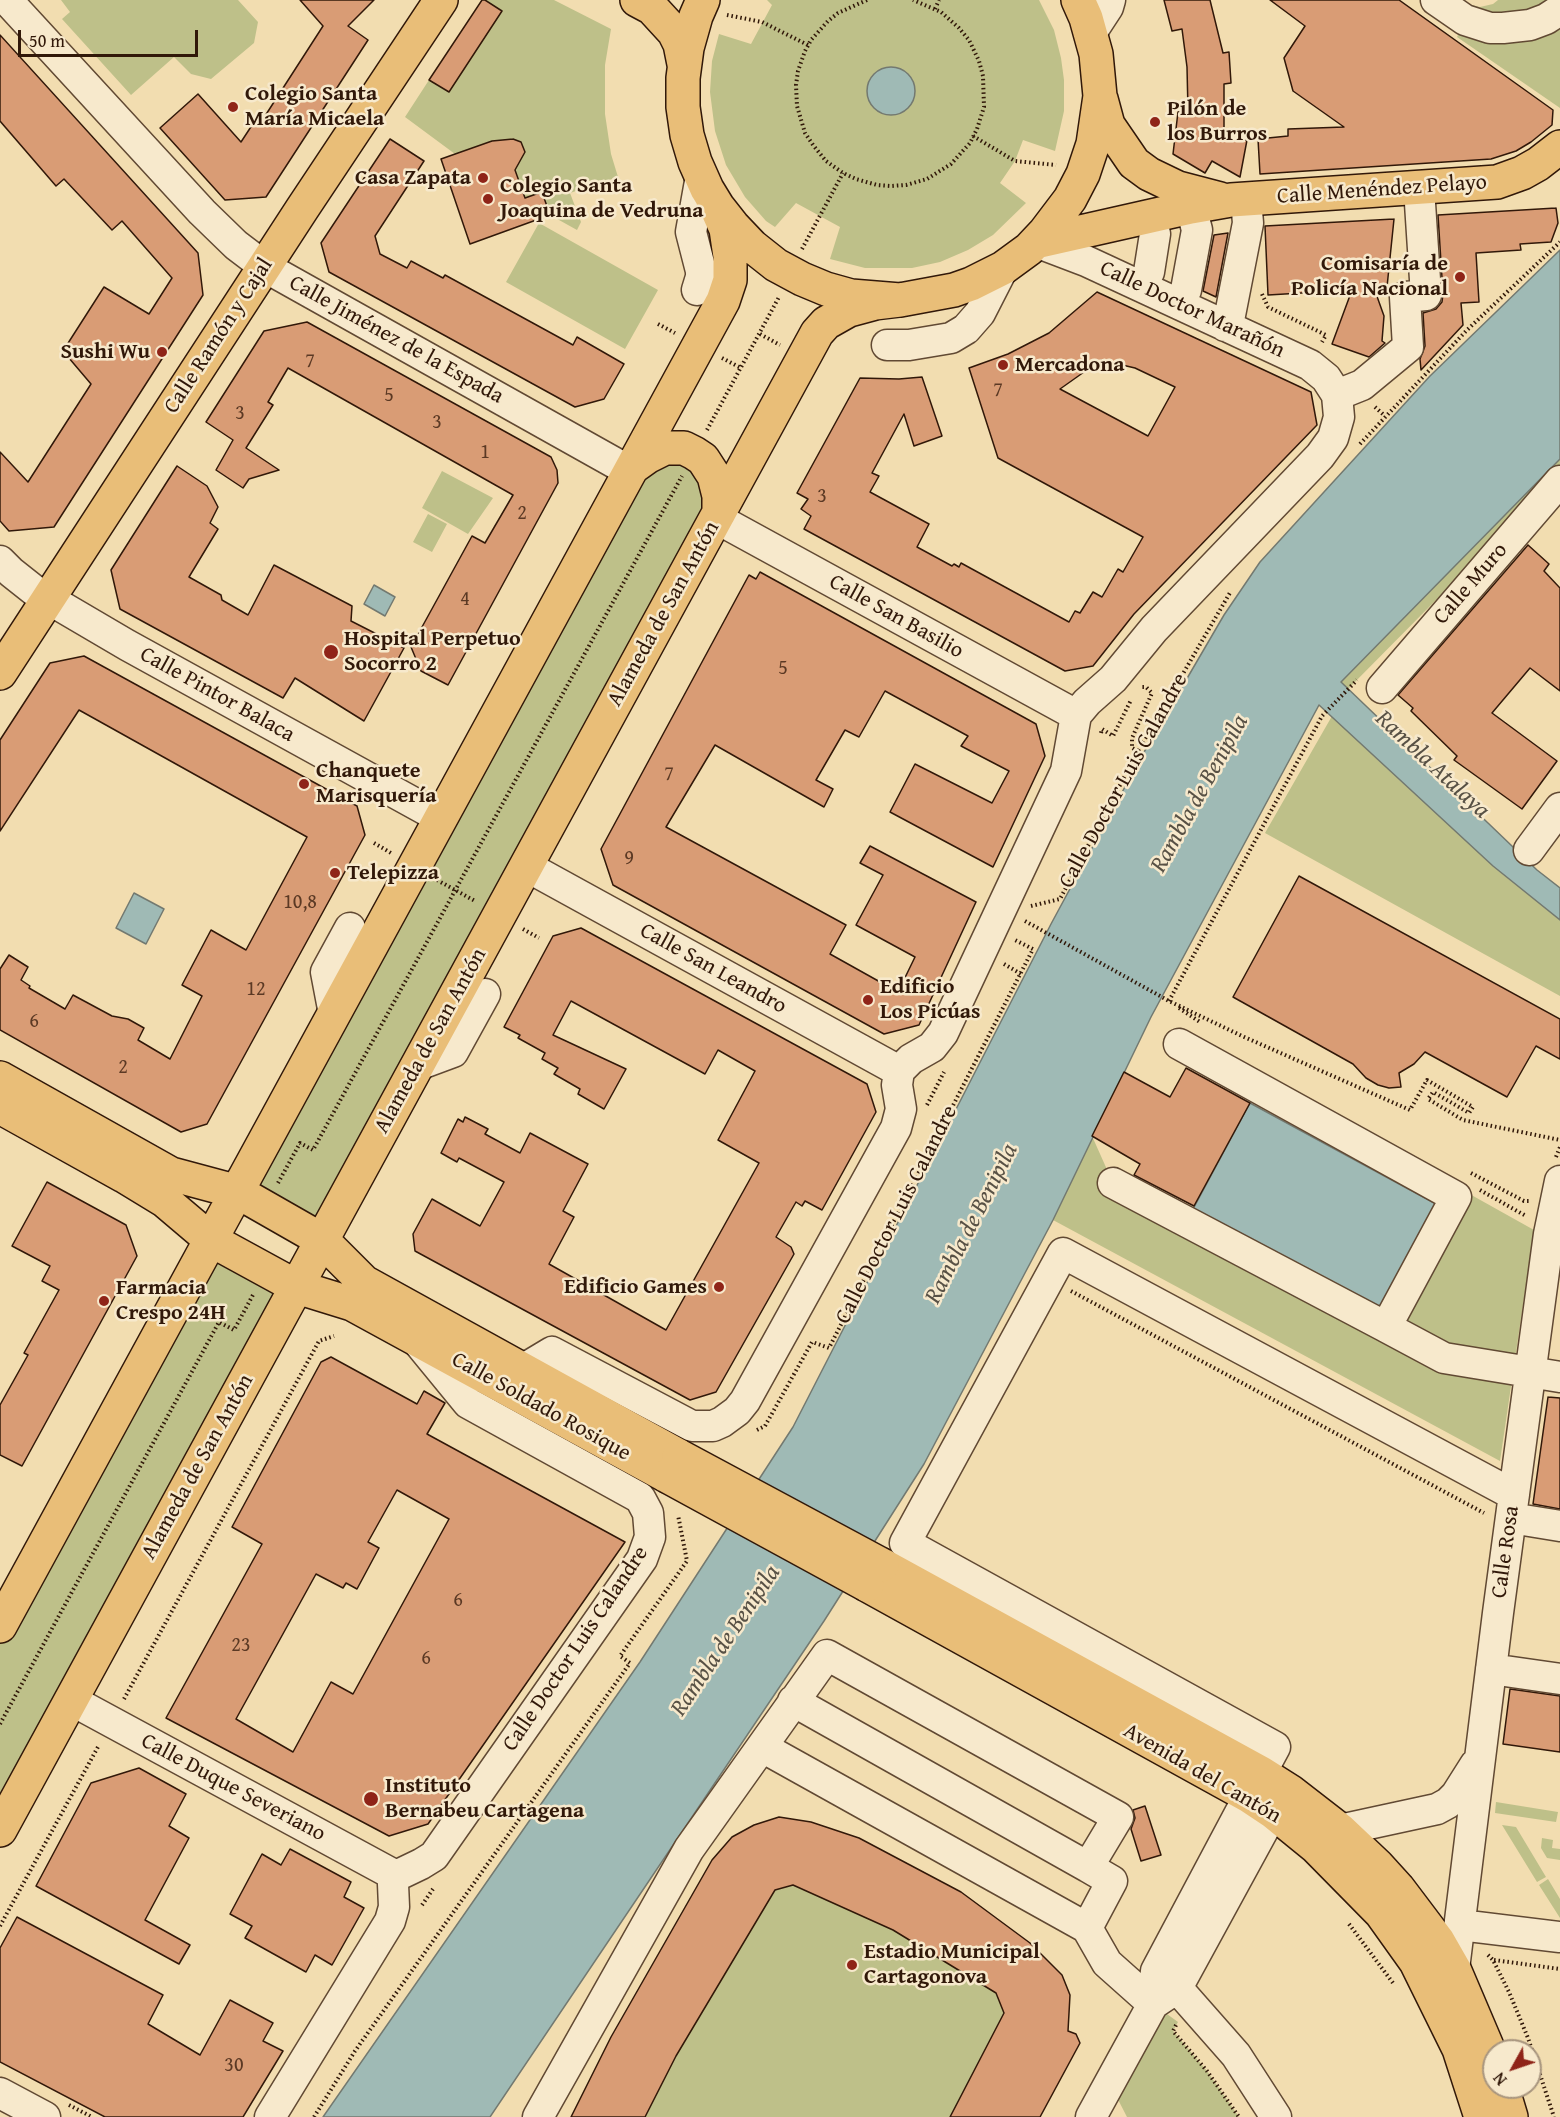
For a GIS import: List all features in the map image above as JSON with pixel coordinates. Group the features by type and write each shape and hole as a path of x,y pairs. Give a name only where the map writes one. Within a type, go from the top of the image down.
{"main road":[{"name":"Calle Ramón y Cajal","path":"0,673 441,0"},
{"path":"637,0 652,9 674,33 680,44 684,64"},
{"path":"707,187 725,217 752,246 776,265 792,274 813,285 839,293 900,300 954,290 1003,268 1036,242 1063,211 1083,174 1093,144 1100,96 1099,75 1091,33 1078,0"},
{"path":"0,1626 728,291 731,267 729,241 726,229 691,149 685,121 683,92 684,64 691,32 712,7"},
{"path":"1100,96 1108,125 1134,162 1149,174 1178,188 1202,195 1239,200"},
{"name":"Calle Menéndez Pelayo","path":"1239,200 1497,182 1522,173 1560,147"},
{"path":"1036,242 1171,212 1239,200"},
{"name":"Alameda de San Antón","path":"0,1830 821,328 841,313 860,306 900,300"},
{"path":"632,470 647,457 665,448 684,448 694,453 703,459 714,476 719,496 718,515"},
{"name":"Calle Soldado Rosique","path":"0,1078 171,1174 237,1192 322,1240 364,1282 522,1370 673,1466"},
{"name":"Calle Soldado Rosique","path":"0,1107 124,1176 165,1201 211,1240 297,1287 352,1304 414,1338 673,1466"},
{"name":"Avenida del Cantón","path":"673,1466 874,1575 1261,1794 1349,1878 1381,1913 1416,1962 1460,2049 1481,2117"},
{"name":"Avenida del Cantón","path":"1261,1794 1291,1792 1340,1830 1398,1888 1438,1941 1454,1969 1485,2039"},
{"path":"1506,2099 1511,2117"}],"street":[{"name":"Calle Jiménez de la Espada","path":"7,0 202,212 236,245 265,267 632,470"},
{"path":"1091,33 1110,0"},
{"path":"1436,0 1466,20 1490,28 1530,25 1560,10"},
{"path":"697,290 701,271 691,232 707,187"},
{"path":"899,1071 911,1059 932,1047 942,1033 1066,771 1071,749 1073,721 1076,715 1086,702 1113,679 1154,629 1328,447 1339,417 1337,395 1362,385 1408,346 1405,297 1426,295 1419,188"},
{"path":"1225,326 1230,315 1248,223 1239,200"},
{"path":"1171,212 1197,230 1186,290 1161,296 1149,272 1155,234 1171,212"},
{"name":"Calle Doctor Marañón","path":"1036,242 1074,256 1310,365 1326,378 1337,395"},
{"path":"887,345 909,345 951,338 966,329 980,313 1003,268"},
{"name":"Calle Muro","path":"1383,688 1560,481"},
{"name":"Calle San Basilio","path":"718,515 1076,715"},
{"name":"Calle Pintor Balaca","path":"0,561 48,599 441,818"},
{"path":"1529,850 1560,808"},
{"name":"Calle San Leandro","path":"526,866 899,1071"},
{"path":"334,1014 326,972 350,928"},
{"path":"418,1065 453,1052 485,994"},
{"path":"1179,1044 1456,1197 1386,1327"},
{"name":"Calle Doctor Luis Calandre","path":"692,1426 705,1427 722,1422 737,1411 745,1401 896,1128 901,1109 897,1084 899,1071"},
{"name":"Calle Rosa","path":"1454,1969 1491,1670 1502,1513 1555,1235 1560,1181"},
{"path":"1113,1183 1444,1358 1560,1377"},
{"path":"1165,1996 1156,1971 1261,1794 1275,1747 905,1544 1063,1254 1502,1513 1560,1526"},
{"name":"Calle Soldado Rosique","path":"414,1338 468,1403 640,1498"},
{"name":"Calle Soldado Rosique","path":"522,1370 552,1352 692,1426"},
{"name":"Calle Doctor Luis Calandre","path":"396,1876 434,1856 642,1559 651,1530 648,1513 640,1498"},
{"path":"537,2117 689,1849 827,1655 1118,1816 1088,1868"},
{"path":"1491,1670 1560,1679"},
{"name":"Calle Duque Severiano","path":"71,1700 396,1876"},
{"path":"793,1701 1112,1881 1087,1928"},
{"path":"762,1747 1087,1928 1107,1963 1165,1996 1236,2055 1276,2117"},
{"path":"1340,1830 1437,1809 1456,1795 1479,1757"},
{"path":"270,2117 390,1921 394,1907 393,1884 396,1876"},
{"path":"1460,1925 1560,1937"},
{"path":"1091,2117 1165,1996"},
{"path":"0,2093 45,2117"}],"path":[{"path":"867,0 833,17 819,29 808,45 800,64 796,85 800,120 817,150 843,173 877,185 899,186 920,182 951,164 966,148 973,136 982,115 984,99 983,76 969,40 959,27 935,9 913,0"},
{"path":"935,9 939,0"},
{"path":"712,7 762,22 808,45"},
{"path":"973,136 1015,161 1064,166"},
{"path":"800,253 843,173"},
{"path":"1355,450 1467,330 1560,242"},
{"path":"275,1189 300,1143 313,1150 780,295"},
{"path":"759,334 787,348"},
{"name":"Calle Doctor Luis Calandre","path":"750,1434 765,1426 812,1342 829,1348 1033,949 1015,940 1030,906 1060,899 1138,751 1233,586"},
{"path":"1137,692 1141,686 1150,689 1152,693 1132,738 1132,748 1138,751"},
{"path":"1169,1001 1326,711 1348,689"},
{"path":"1102,729 1113,735 1132,698"},
{"path":"374,843 539,938"},
{"path":"1024,920 1169,1001 1242,1036 1410,1110 1427,1080 1473,1107 1469,1113 1433,1092 1428,1099 1463,1120 1560,1140"},
{"path":"1007,958 1004,965 1021,974"},
{"path":"0,1724 219,1322 234,1330 266,1270"},
{"path":"1049,1279 1484,1513 1502,1513"},
{"path":"0,1926 320,1341 334,1336"},
{"name":"Calle Doctor Luis Calandre","path":"314,2117 355,2051 630,1663 620,1656 687,1561 677,1509"},
{"path":"1345,1919 1399,1993"},
{"path":"1460,1925 1493,1960 1528,2038 1554,2117"},
{"path":"1493,1960 1560,1969"}],"green space":[{"path":"61,0 238,0 258,22 254,43 211,79 191,74 174,57 131,95 62,19 70,12"},
{"path":"485,0 554,0 611,29 605,65 605,114 611,154 618,177 570,193 581,222 577,230 550,215 542,193 525,198 512,164 490,142 455,154 405,117 429,80 449,92 501,11"},
{"path":"767,0 1039,0 1054,30 1061,58 1064,111 1055,151 1023,140 1015,161 1000,183 1026,203 993,235 968,250 940,262 912,268 865,268 830,259 840,227 796,203 775,227 766,221 745,197 726,165 715,131 710,92 712,61 719,34 751,44 772,5"},
{"path":"1498,0 1553,0 1515,16 1479,11 1468,4 1480,7 1493,4"},
{"path":"1560,25 1560,108 1457,37 1459,33"},
{"path":"539,223 658,290 625,349 506,282"},
{"path":"665,448 717,485 322,1240 238,1192 633,467"},
{"path":"1560,459 1560,481 1532,503 1348,689 1341,682"},
{"path":"442,471 493,498 468,534 422,508"},
{"path":"428,514 447,524 432,552 413,542"},
{"path":"1332,716 1493,866 1560,920 1560,996 1265,833"},
{"path":"1092,1136 1113,1183 1386,1327 1466,1192 1534,1230 1500,1461 1053,1220"},
{"path":"211,1240 297,1287 0,1830 0,1626"},
{"path":"1496,1802 1558,1812 1556,1822 1495,1813"},
{"name":"Estadio Municipal Cartagonova","path":"779,1817 859,1838 961,1892 1030,1943 1062,1975 1070,1995 1069,2021 1062,2047 1023,2117 571,2117 732,1837 754,1825"},
{"path":"1502,1825 1516,1827 1546,1877 1537,1882"},
{"path":"1542,1838 1553,1840 1552,1848 1560,1849 1560,1860 1547,1858 1541,1848"},
{"path":"1548,1879 1560,1899 1560,1918 1539,1885"},
{"path":"1153,2004 1178,2022 1173,2031 1207,2071 1239,2117 1127,2117 1109,2082"}],"water":[{"path":"886,67 896,67 908,74 915,86 915,96 908,108 896,115 886,115 871,104 867,96 867,86 878,71"},
{"name":"Rambla de Benipila","path":"1560,250 1560,459 1341,682 1537,870 1560,888 1560,920 1493,866 1319,705 1151,1017 1053,1220 924,1464 824,1621 490,2117 323,2117 640,1662 793,1427 1051,924 1140,759 1224,615 1260,562 1430,376"},
{"path":"374,585 395,597 385,616 364,604"},
{"path":"134,893 164,909 146,944 116,928"},
{"path":"1250,1103 1436,1204 1379,1310 1192,1211"}],"building":[{"path":"300,0 374,0 348,26 368,40 266,197 225,200 160,128 198,94 241,142 260,113 265,116 323,26"},
{"path":"482,0 502,11 449,92 429,80"},
{"path":"1164,0 1210,0 1223,53 1229,52 1231,83 1224,84 1224,141 1247,140 1240,177 1212,161 1205,173 1173,154 1178,112 1188,111 1187,67 1182,29 1172,31"},
{"path":"1270,0 1399,0 1553,110 1552,125 1516,151 1491,159 1260,174 1258,139 1288,136 1288,129 1344,127 1293,91 1284,58 1305,26"},
{"path":"0,35 198,253 203,295 54,527 9,531 0,521 0,452 28,482 91,384 63,351 104,287 149,314 172,278 122,221 112,230 64,179 56,186 0,121"},
{"path":"390,139 424,161 375,236 380,254 407,268 411,261 443,278 445,275 573,345 577,337 624,364 604,399 575,407 329,272 321,243"},
{"name":"Casa Zapata","path":"513,139 521,142 525,152 515,170 525,198 542,192 550,215 470,244 441,159 492,141"},
{"name":"Comisaría de Policía Nacional","path":"1556,208 1558,223 1551,242 1520,244 1521,250 1476,253 1479,302 1461,303 1463,325 1421,370 1420,359 1425,346 1423,313 1436,309 1442,302 1443,294 1438,215"},
{"path":"1394,219 1387,287 1374,288 1384,316 1382,341 1385,343 1369,357 1332,344 1352,290 1268,295 1265,226"},
{"path":"1228,233 1216,297 1203,291 1214,235"},
{"path":"1097,292 1311,392 1317,425 1134,614 1093,666 1065,671 804,529 811,516 801,509 808,499 797,493 860,378 922,377 942,436 914,446 904,414 872,473 879,476 870,492 929,524 917,547 952,566 954,564 959,567 961,563 1069,622 1075,611 1080,613 1093,592 1102,597 1118,569 1123,572 1143,537 998,458 969,368 1008,354 1049,333","holes":["1101,360 1135,368 1175,387 1148,436 1060,389"]},
{"path":"307,322 551,457 557,470 558,483 448,685 421,671 411,647 472,536 485,543 513,495 288,368 268,402 273,405 246,448 279,470 249,479 243,488 216,470 233,440 206,422 264,331"},
{"path":"177,466 207,486 218,507 210,523 218,529 189,577 221,595 222,600 248,615 274,565 352,606 351,621 404,648 364,721 295,678 283,698 120,609 111,570"},
{"path":"1528,545 1549,564 1544,571 1560,588 1560,691 1530,668 1492,713 1557,761 1522,809 1454,760 1457,756 1398,695"},
{"path":"760,572 1036,724 1045,756 993,867 890,812 915,764 992,803 1009,771 961,746 968,736 885,691 859,737 845,730 816,780 833,789 824,807 715,745 666,827 846,925 830,954 898,992 915,957 856,925 883,875 860,863 870,846 976,902 919,1025 884,1034 613,885 601,849 749,575 756,579"},
{"path":"84,656 357,806 365,835 207,1124 181,1132 0,1030 0,969 9,955 28,967 21,980 30,986 29,988 65,1009 73,995 112,1016 128,1019 144,1028 138,1040 170,1059 202,996 182,985 211,930 246,950 307,837 79,710 0,831 0,740 50,663"},
{"path":"1299,876 1560,1019 1560,1059 1536,1046 1507,1097 1425,1052 1414,1064 1399,1073 1401,1087 1389,1088 1366,1078 1353,1064 1233,997"},
{"path":"581,928 867,1084 876,1112 822,1210 805,1201 802,1206 796,1202 776,1237 791,1247 794,1254 716,1392 690,1400 415,1251 413,1234 432,1199 480,1226 504,1182 459,1158 457,1162 441,1153 458,1119 463,1122 465,1117 488,1129 485,1134 520,1153 530,1133 588,1164 563,1211 574,1217 549,1264 666,1330 759,1163 718,1140 755,1071 718,1050 705,1074 571,1001 553,1035 626,1069 604,1109 578,1094 580,1089 554,1074 558,1068 542,1059 545,1053 518,1038 520,1035 504,1027 553,936"},
{"path":"1186,1068 1250,1103 1194,1206 1134,1175 1140,1164 1092,1136 1124,1072 1170,1097"},
{"path":"47,1182 126,1225 137,1256 22,1466 0,1455 0,1405 28,1355 24,1353 59,1290 42,1281 50,1266 12,1246"},
{"path":"331,1357 417,1404 424,1391 445,1403 427,1434 625,1542 428,1824 389,1836 166,1718 262,1544 232,1527 321,1362","holes":["397,1490 449,1519 353,1694 331,1682 293,1752 236,1719 316,1574 343,1588 346,1583 357,1589 379,1548 368,1542"]},
{"path":"1548,1397 1560,1398 1560,1509 1533,1504"},
{"path":"1510,1689 1560,1696 1560,1752 1503,1744"},
{"path":"139,1768 186,1794 169,1826 189,1838 145,1920 190,1945 179,1964 36,1886 91,1783"},
{"path":"1145,1806 1161,1855 1141,1861 1131,1829 1135,1818 1133,1810"},
{"path":"779,1817 811,1822 859,1838 961,1892 1030,1943 1062,1975 1070,1995 1068,2031 1076,2034 1080,2043 1040,2117 950,2117 1004,2013 996,1993 893,1930 793,1885 775,1890 676,2056 645,2117 571,2117 611,2037 712,1860 732,1837 754,1825"},
{"path":"290,1849 351,1882 344,1897 364,1908 332,1965 315,1955 306,1972 245,1938 252,1926 230,1914 262,1854 281,1865"},
{"path":"17,1917 163,1995 148,2024 200,2055 230,2000 273,2023 263,2041 283,2051 243,2117 105,2117 0,2062 0,1948"}],"place":[{"name":"Colegio Santa María Micaela","path":"233,107"},
{"name":"Pilón de los Burros","path":"1155,122"},
{"name":"Casa Zapata","path":"483,178"},
{"name":"Colegio Santa Joaquina de Vedruna","path":"488,199"},
{"name":"Comisaría de Policía Nacional","path":"1460,277"},
{"name":"Sushi Wu","path":"162,352"},
{"name":"Mercadona","path":"1003,365"},
{"name":"Hospital Perpetuo Socorro 2","path":"331,652"},
{"name":"Chanquete Marisquería","path":"304,784"},
{"name":"Telepizza","path":"335,873"},
{"name":"Edificio Los Picúas","path":"868,1000"},
{"name":"Edificio Games","path":"719,1287"},
{"name":"Farmacia Crespo 24H","path":"104,1301"},
{"name":"Instituto Bernabeu Cartagena","path":"371,1799"},
{"name":"Estadio Municipal Cartagonova","path":"852,1965"}],"water label":[{"name":"Rambla Atalaya","path":"1432,765"}]}
